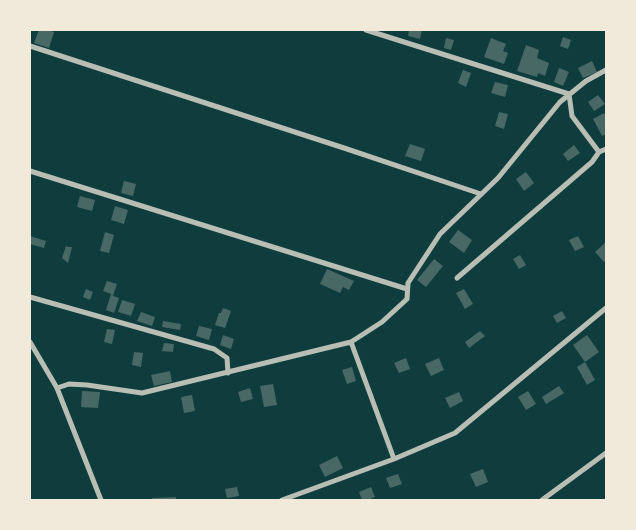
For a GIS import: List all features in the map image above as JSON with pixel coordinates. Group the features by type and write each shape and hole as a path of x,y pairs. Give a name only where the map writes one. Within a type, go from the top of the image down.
{"street":[{"path":"366,30 569,94"},
{"path":"30,46 481,194"},
{"path":"57,388 69,384 87,384 142,393 351,342 382,322 407,299 408,283 440,234 498,178 560,102 586,80 606,70"},
{"path":"569,94 572,116 599,152"},
{"path":"457,278 592,162 599,152 606,149"},
{"path":"30,171 408,289"},
{"path":"30,297 214,349 227,358 228,372"},
{"path":"282,500 394,459 455,432 606,308"},
{"path":"30,342 57,388 101,500"},
{"path":"351,342 394,459"},
{"path":"542,500 606,454"}],"building":[{"path":"39,30 54,32 49,48 34,43"},
{"path":"409,30 422,30 420,39 408,36"},
{"path":"563,37 571,40 568,49 560,46"},
{"path":"446,38 454,40 451,50 444,48"},
{"path":"491,38 506,44 503,51 508,53 504,64 484,57"},
{"path":"526,45 539,50 537,58 549,63 545,76 538,73 537,77 517,71"},
{"path":"592,61 597,72 583,78 578,68"},
{"path":"559,68 569,72 563,86 554,82"},
{"path":"463,70 471,73 466,87 458,83"},
{"path":"495,82 508,85 505,97 491,93"},
{"path":"598,95 605,104 594,111 588,102"},
{"path":"499,112 508,114 504,129 495,126"},
{"path":"604,113 606,117 606,134 602,136 593,119"},
{"path":"410,144 425,149 421,161 405,156"},
{"path":"574,145 580,153 568,161 563,154"},
{"path":"526,172 534,183 524,191 516,179"},
{"path":"124,181 136,184 133,196 121,193"},
{"path":"80,196 95,200 92,211 77,207"},
{"path":"115,206 128,210 124,224 111,220"},
{"path":"458,230 472,240 464,253 449,242"},
{"path":"105,232 114,235 109,253 100,251"},
{"path":"30,236 46,241 44,248 30,244"},
{"path":"578,236 584,247 575,251 569,240"},
{"path":"606,242 606,260 604,262 595,252"},
{"path":"66,246 72,247 68,263 62,258"},
{"path":"520,255 526,265 519,269 513,259"},
{"path":"434,259 443,266 426,287 417,280"},
{"path":"327,269 354,281 349,290 343,287 340,293 320,284"},
{"path":"107,281 117,284 113,296 119,298 114,313 106,310 111,294 103,291"},
{"path":"86,289 93,292 90,300 83,297"},
{"path":"464,289 473,304 465,309 456,293"},
{"path":"122,300 135,304 131,316 118,312"},
{"path":"223,308 231,311 225,328 215,325"},
{"path":"562,311 566,318 557,323 553,316"},
{"path":"141,312 155,317 152,326 137,321"},
{"path":"163,321 181,324 180,330 162,327"},
{"path":"199,326 212,329 209,340 196,336"},
{"path":"107,329 115,330 112,344 104,342"},
{"path":"480,331 485,336 469,348 465,342"},
{"path":"223,335 234,339 231,349 220,345"},
{"path":"587,335 599,352 585,362 573,345"},
{"path":"164,343 174,344 173,352 162,351"},
{"path":"134,352 143,353 141,367 132,365"},
{"path":"406,358 410,369 399,373 394,363"},
{"path":"439,358 444,370 431,376 425,364"},
{"path":"585,362 595,380 587,385 577,367"},
{"path":"352,367 356,381 347,384 342,370"},
{"path":"170,371 172,382 154,386 151,375"},
{"path":"273,384 277,405 264,407 260,386"},
{"path":"559,386 564,393 546,404 542,397"},
{"path":"250,388 253,399 241,402 238,392"},
{"path":"82,391 100,392 98,408 81,407"},
{"path":"528,391 536,404 526,410 518,397"},
{"path":"459,392 463,401 450,408 445,398"},
{"path":"192,395 195,411 184,413 181,397"},
{"path":"337,456 343,468 325,477 319,465"},
{"path":"483,469 488,482 476,487 470,474"},
{"path":"398,474 402,484 390,488 386,478"},
{"path":"237,487 239,496 227,498 225,489"},
{"path":"371,487 375,497 362,500 359,492"},
{"path":"176,497 176,500 152,500 152,498"}]}
